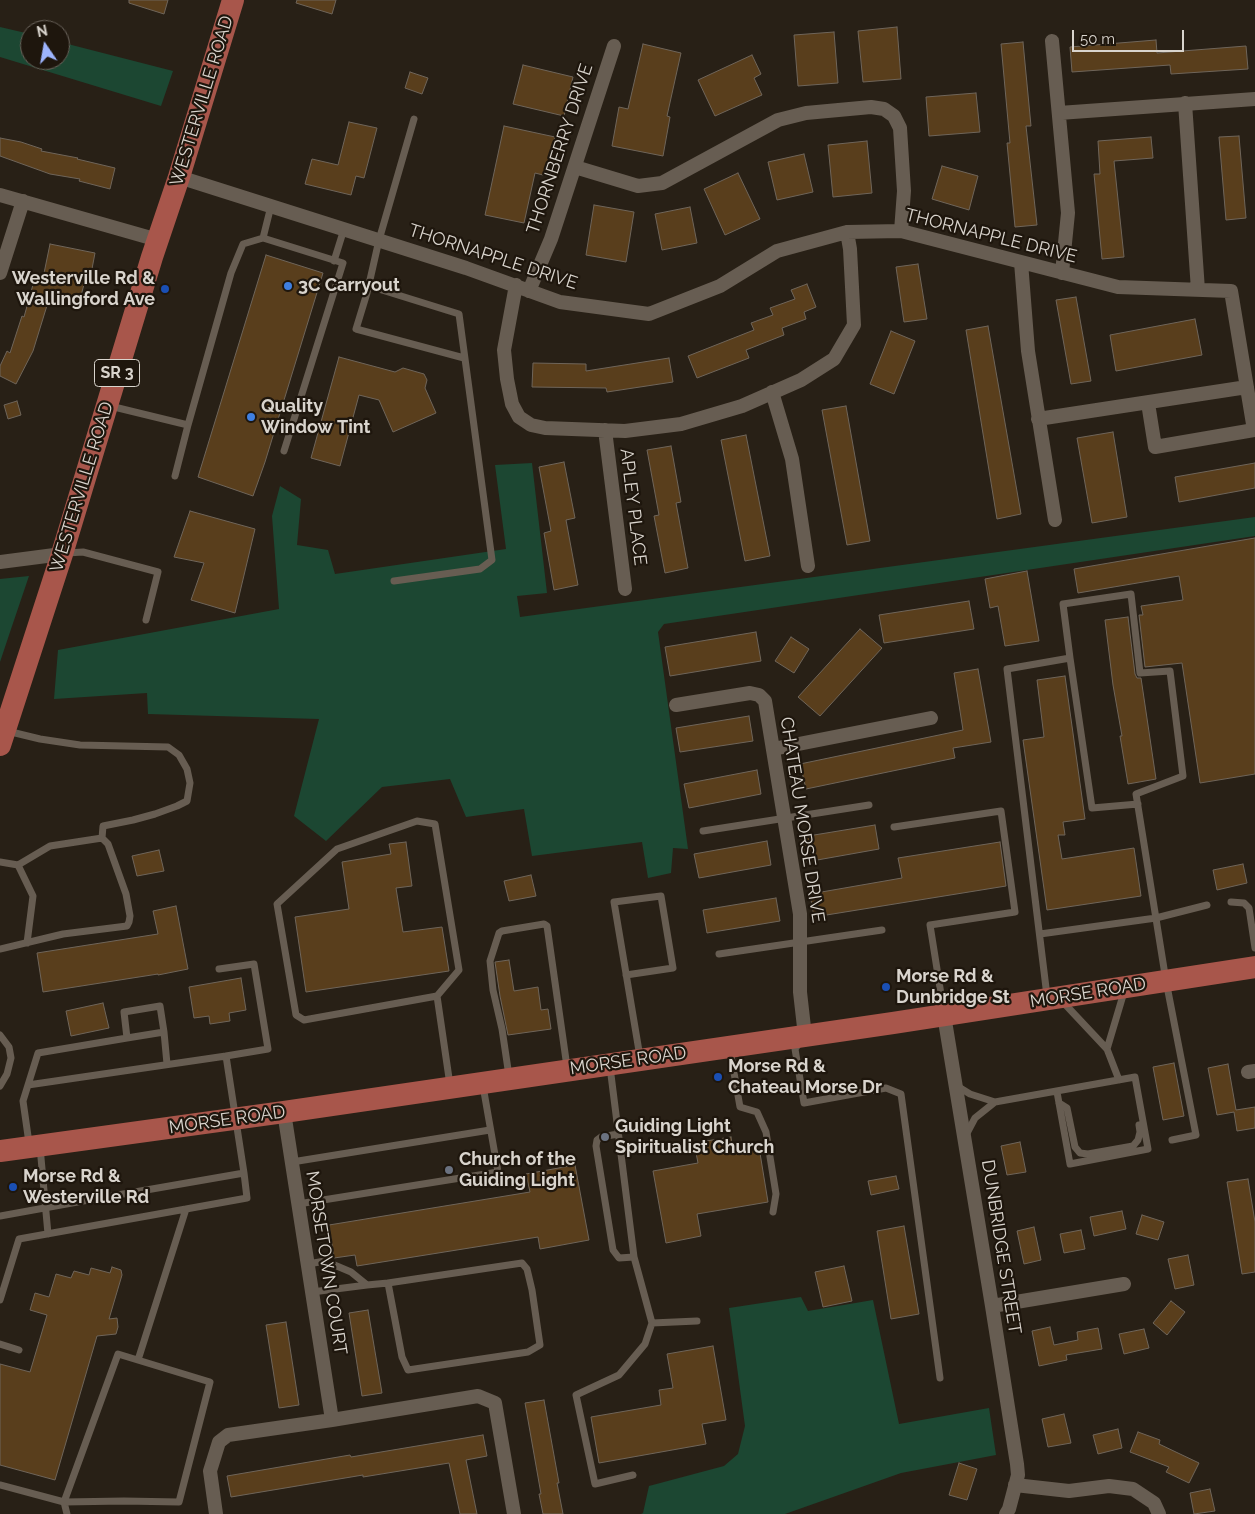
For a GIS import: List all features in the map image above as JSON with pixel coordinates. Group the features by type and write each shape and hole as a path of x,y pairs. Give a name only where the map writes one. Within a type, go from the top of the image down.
{"main road":[{"name":"WESTERVILLE ROAD","path":"2,738 62,554 234,0"},
{"name":"MORSE ROAD","path":"0,1151 730,1047 1255,967"}],"street":[{"path":"1052,41 1068,213 1062,273"},
{"name":"THORNBERRY DRIVE","path":"614,46 552,239 522,288 504,350 512,404 519,416 531,425 545,428 625,431 681,424 742,406 801,380 834,359 854,325 850,249 847,232"},
{"path":"1059,112 1255,99"},
{"path":"1185,104 1198,290"},
{"path":"575,168 638,186 662,182 778,120 806,112 870,107 884,109 894,116 900,128 904,191 901,231"},
{"name":"THORNAPPLE DRIVE","path":"179,177 466,268 560,302 649,314 720,286 777,250 847,232 901,231 1118,287 1231,291 1246,387"},
{"path":"0,195 158,240"},
{"path":"0,273 23,201"},
{"path":"1021,262 1028,351 1055,520"},
{"path":"1038,419 1246,387 1254,430 1155,447 1148,403"},
{"path":"772,392 792,459 808,566"},
{"name":"APLEY PLACE","path":"605,430 625,589"},
{"path":"0,562 62,554"},
{"name":"CHATEAU MORSE DRIVE","path":"676,705 750,694 759,695 765,700 800,914 800,992 805,1036"},
{"path":"773,749 931,718"},
{"name":"DUNBRIDGE STREET","path":"944,1015 1017,1464 1018,1475 1006,1514"},
{"name":"MORSETOWN COURT","path":"284,1112 332,1420"},
{"path":"992,1306 1124,1284"},
{"path":"216,1514 210,1472 219,1442 228,1435 478,1396 495,1404 514,1514"},
{"path":"1015,1485 1069,1492 1109,1486 1134,1489 1154,1503 1159,1514"}],"lane":[{"path":"414,119 356,328 464,358"},
{"path":"263,238 271,206"},
{"path":"334,261 344,229"},
{"path":"175,476 231,273 243,244 263,238 343,264 284,451"},
{"path":"369,286 459,314 492,560 480,569 394,581"},
{"path":"107,405 188,426"},
{"path":"62,554 83,552 158,572 146,620"},
{"path":"1138,804 1092,808 1063,604 1131,594 1140,673 1170,671 1183,776 1136,794 1138,804 1166,981 1196,1135 1172,1140"},
{"path":"1070,658 1007,669 1040,934 1053,998 1107,1049 1119,1080"},
{"path":"0,949 64,934 127,926 130,916 126,894 108,844 102,838 103,826 148,816 177,806 187,801 190,783 188,769 180,755 168,747 80,745 40,739 2,738"},
{"path":"702,831 870,805"},
{"path":"894,827 1001,811 1015,912 930,925 944,1015"},
{"path":"437,996 304,1020 296,1015 277,904 337,849 417,821 435,824 459,970 437,996 451,1087"},
{"path":"0,862 18,865 50,846 102,838"},
{"path":"18,865 33,896 27,943"},
{"path":"626,975 673,968 661,896 614,902 626,975 640,1060"},
{"path":"1231,902 1244,903 1249,908 1255,948"},
{"path":"1040,934 1156,918 1207,905"},
{"path":"510,1079 502,1029 493,990 490,961 499,933 544,924 548,926 567,1070"},
{"path":"719,954 882,930"},
{"path":"28,1085 268,1050 254,964 219,969"},
{"path":"1107,1049 1126,987"},
{"path":"127,1038 124,1012 160,1006 167,1064"},
{"path":"48,1234 46,1208 35,1146 23,1101 38,1053 164,1032"},
{"path":"0,1035 9,1047 11,1058 7,1074 0,1086"},
{"path":"805,1036 795,1049 804,1103 886,1088 901,1094 940,1378"},
{"path":"730,1047 740,1107 757,1112 766,1132 776,1194 774,1212"},
{"path":"0,1300 19,1239 247,1198 226,1056"},
{"path":"610,1064 634,1257 652,1323 645,1344 619,1375 576,1395 595,1484 633,1475"},
{"path":"956,1085 970,1094 995,1102 1119,1080 1135,1080"},
{"path":"1057,1092 1070,1164 1148,1149 1135,1080"},
{"path":"1059,1103 1068,1108 1074,1147 1080,1153 1088,1154 1133,1146 1138,1140 1140,1132 1133,1093 1135,1080"},
{"path":"298,1204 498,1172 482,1083"},
{"path":"965,1138 975,1118 995,1102"},
{"path":"292,1162 490,1130"},
{"path":"618,1134 602,1136 597,1140 596,1146 613,1250 619,1258 634,1257"},
{"path":"0,1216 244,1173"},
{"path":"138,1360 186,1209"},
{"path":"308,1264 326,1261 351,1272 367,1285"},
{"path":"312,1292 388,1284 522,1263 527,1269 532,1290 540,1344 528,1352 408,1370 402,1357 388,1284"},
{"path":"652,1323 697,1321"},
{"path":"0,1344 19,1350"},
{"path":"0,1484 64,1502 179,1502 210,1382 118,1354 64,1502 67,1514"}],"green space":[{"path":"0,27 20,32 20,63 0,57"},
{"path":"70,45 173,71 161,106 43,70 70,70"},
{"path":"532,463 547,593 517,596 520,617 1255,517 1255,536 664,624 658,632 688,849 673,848 671,873 648,878 642,842 532,856 524,809 466,817 450,779 382,787 326,841 294,816 319,719 148,714 147,693 54,699 58,650 279,609 272,516 280,486 301,499 297,545 328,550 335,574 506,549 495,465"},
{"path":"29,576 9,635 0,662 0,579"},
{"path":"801,1297 808,1311 873,1300 899,1424 989,1408 996,1455 901,1473 785,1514 641,1514 643,1513 649,1486 724,1466 738,1454 745,1426 729,1308"}],"building":[{"path":"129,0 168,0 164,14 129,3"},
{"path":"297,0 336,0 332,14 296,3"},
{"path":"897,27 901,79 863,82 858,31"},
{"path":"834,32 838,83 798,86 794,35"},
{"path":"1156,40 1157,53 1246,46 1248,69 1171,74 1170,65 1072,72 1070,47"},
{"path":"1023,42 1031,126 1026,126 1037,225 1015,227 1007,143 1010,143 1001,44"},
{"path":"643,44 681,53 667,116 670,117 663,156 612,146 619,107 628,109"},
{"path":"752,55 761,74 754,78 762,95 715,116 698,80"},
{"path":"523,65 573,77 564,116 513,104"},
{"path":"410,72 428,78 422,94 405,88"},
{"path":"976,93 980,132 929,136 926,97"},
{"path":"349,122 377,128 364,178 356,176 351,195 305,184 312,159 338,165"},
{"path":"504,126 555,137 547,176 535,173 524,223 485,215"},
{"path":"1239,136 1246,218 1226,220 1219,137"},
{"path":"1151,137 1153,158 1114,161 1124,257 1102,259 1094,174 1100,174 1098,141"},
{"path":"0,138 21,142 42,149 41,151 115,168 110,189 79,181 80,179 50,174 0,156"},
{"path":"867,141 872,193 833,197 828,145"},
{"path":"804,154 813,192 777,200 768,162"},
{"path":"942,166 978,176 969,210 932,199"},
{"path":"738,173 760,219 725,235 704,189"},
{"path":"594,205 634,212 626,262 586,255"},
{"path":"690,207 697,243 662,250 655,214"},
{"path":"50,244 95,253 91,274 87,273 78,307 49,299 33,351 16,384 0,376 0,366 7,351 10,353 22,316 24,317 34,281 42,283"},
{"path":"266,255 323,273 253,496 198,477"},
{"path":"918,264 927,319 904,322 896,267"},
{"path":"807,284 816,307 804,312 806,319 782,328 784,335 746,350 749,358 697,378 688,356 754,330 751,323 773,315 770,308 795,299 791,290"},
{"path":"1076,297 1091,381 1071,384 1056,300"},
{"path":"1195,319 1202,355 1116,371 1110,335"},
{"path":"988,326 1021,514 997,519 966,330"},
{"path":"891,331 915,341 894,394 870,384"},
{"path":"339,357 395,372 403,368 424,374 427,380 425,388 436,413 393,432 379,400 359,395 340,466 311,458"},
{"path":"669,358 673,382 607,392 606,388 532,387 533,363 586,364 586,371"},
{"path":"17,401 21,415 8,419 4,405"},
{"path":"846,406 870,541 847,545 822,410"},
{"path":"1113,432 1127,517 1092,523 1077,438"},
{"path":"746,435 770,556 745,561 721,440"},
{"path":"671,446 681,502 676,503 688,568 665,573 654,516 659,515 647,450"},
{"path":"564,462 575,518 566,520 578,585 554,590 544,533 551,531 539,467"},
{"path":"1255,463 1255,488 1179,502 1175,477"},
{"path":"190,511 255,529 235,613 191,600 204,563 174,557"},
{"path":"1255,538 1255,774 1200,783 1182,663 1145,667 1139,615 1143,615 1141,606 1183,600 1179,576 1078,593 1074,569"},
{"path":"1027,571 1039,641 1005,646 998,606 990,608 985,579"},
{"path":"969,601 974,629 884,643 879,615"},
{"path":"1128,617 1135,674 1137,678 1141,678 1156,779 1128,784 1105,620"},
{"path":"860,629 882,648 820,716 798,697"},
{"path":"756,632 761,661 670,676 665,647"},
{"path":"791,637 809,649 794,673 775,661"},
{"path":"978,669 991,742 953,748 955,758 806,789 800,764 963,730 954,673"},
{"path":"1065,676 1085,819 1063,822 1065,835 1058,835 1062,859 1134,848 1141,896 1047,910 1023,740 1044,737 1037,680"},
{"path":"749,716 753,741 680,752 676,728"},
{"path":"757,770 761,794 689,808 684,784"},
{"path":"875,825 879,849 806,862 802,837"},
{"path":"767,841 771,865 699,878 694,854"},
{"path":"406,842 412,886 396,888 403,932 442,927 449,971 306,992 295,917 349,909 342,862 391,854 389,844"},
{"path":"1000,842 1006,886 814,917 810,894 902,878 898,858"},
{"path":"159,850 164,871 137,876 132,856"},
{"path":"1243,864 1247,883 1217,890 1213,870"},
{"path":"531,875 536,896 509,901 504,881"},
{"path":"776,898 780,921 707,933 703,910"},
{"path":"176,906 188,969 43,992 37,953 158,934 153,911"},
{"path":"509,960 514,991 538,987 541,1010 548,1009 551,1029 508,1035 495,962"},
{"path":"241,978 246,1010 229,1013 230,1021 210,1024 209,1016 194,1018 189,987"},
{"path":"103,1003 109,1028 71,1036 66,1011"},
{"path":"1174,1063 1184,1116 1163,1120 1153,1067"},
{"path":"1228,1064 1236,1110 1255,1107 1255,1128 1237,1131 1234,1112 1217,1115 1208,1068"},
{"path":"731,1137 733,1152 759,1147 768,1202 697,1214 701,1236 666,1243 653,1171 698,1163 694,1143"},
{"path":"1020,1142 1026,1172 1007,1175 1001,1146"},
{"path":"575,1165 589,1240 540,1249 538,1237 357,1266 355,1255 334,1258 329,1225 530,1192 526,1174"},
{"path":"896,1176 899,1189 871,1195 868,1181"},
{"path":"1248,1179 1255,1222 1255,1272 1242,1274 1227,1182"},
{"path":"1122,1211 1126,1229 1094,1236 1090,1217"},
{"path":"1142,1215 1164,1222 1158,1240 1136,1234"},
{"path":"904,1226 919,1314 891,1319 877,1231"},
{"path":"1034,1227 1041,1260 1024,1264 1017,1231"},
{"path":"1081,1230 1085,1249 1064,1253 1060,1234"},
{"path":"1188,1255 1194,1285 1175,1289 1168,1259"},
{"path":"844,1266 852,1301 823,1307 815,1272"},
{"path":"112,1267 121,1270 122,1275 109,1319 117,1318 118,1327 116,1334 97,1336 55,1480 0,1465 0,1364 30,1372 47,1315 30,1310 35,1293 49,1297 56,1274 71,1278 74,1271 89,1275 91,1268 110,1273"},
{"path":"1171,1301 1185,1312 1167,1335 1153,1323"},
{"path":"368,1310 382,1393 362,1396 349,1313"},
{"path":"286,1322 299,1405 279,1408 266,1325"},
{"path":"1050,1327 1054,1345 1078,1340 1077,1332 1098,1328 1102,1349 1066,1355 1067,1360 1039,1366 1032,1331"},
{"path":"1144,1329 1149,1348 1124,1354 1119,1334"},
{"path":"713,1346 726,1420 702,1424 706,1444 599,1463 591,1417 661,1405 659,1390 673,1388 667,1354"},
{"path":"544,1400 563,1514 543,1514 539,1494 541,1494 525,1403"},
{"path":"1064,1414 1071,1443 1048,1447 1042,1419"},
{"path":"1118,1429 1122,1448 1098,1454 1093,1435"},
{"path":"1138,1432 1160,1440 1159,1444 1199,1463 1189,1483 1166,1472 1169,1467 1130,1452"},
{"path":"483,1435 487,1456 466,1460 477,1514 460,1514 449,1463 231,1497 227,1476"},
{"path":"959,1463 977,1469 967,1500 949,1495"},
{"path":"1210,1489 1215,1511 1194,1514 1190,1493"}],"place":[{"name":"3C Carryout","path":"288,286"},
{"name":"Westerville Rd & Wallingford Ave","path":"165,289"},
{"name":"Quality Window Tint","path":"251,417"},
{"name":"Morse Rd & Dunbridge St","path":"886,987"},
{"name":"Morse Rd & Chateau Morse Dr","path":"718,1077"},
{"name":"Guiding Light Spiritualist Church","path":"605,1137"},
{"name":"Church of the Guiding Light","path":"449,1170"},
{"name":"Morse Rd & Westerville Rd","path":"13,1187"}]}
